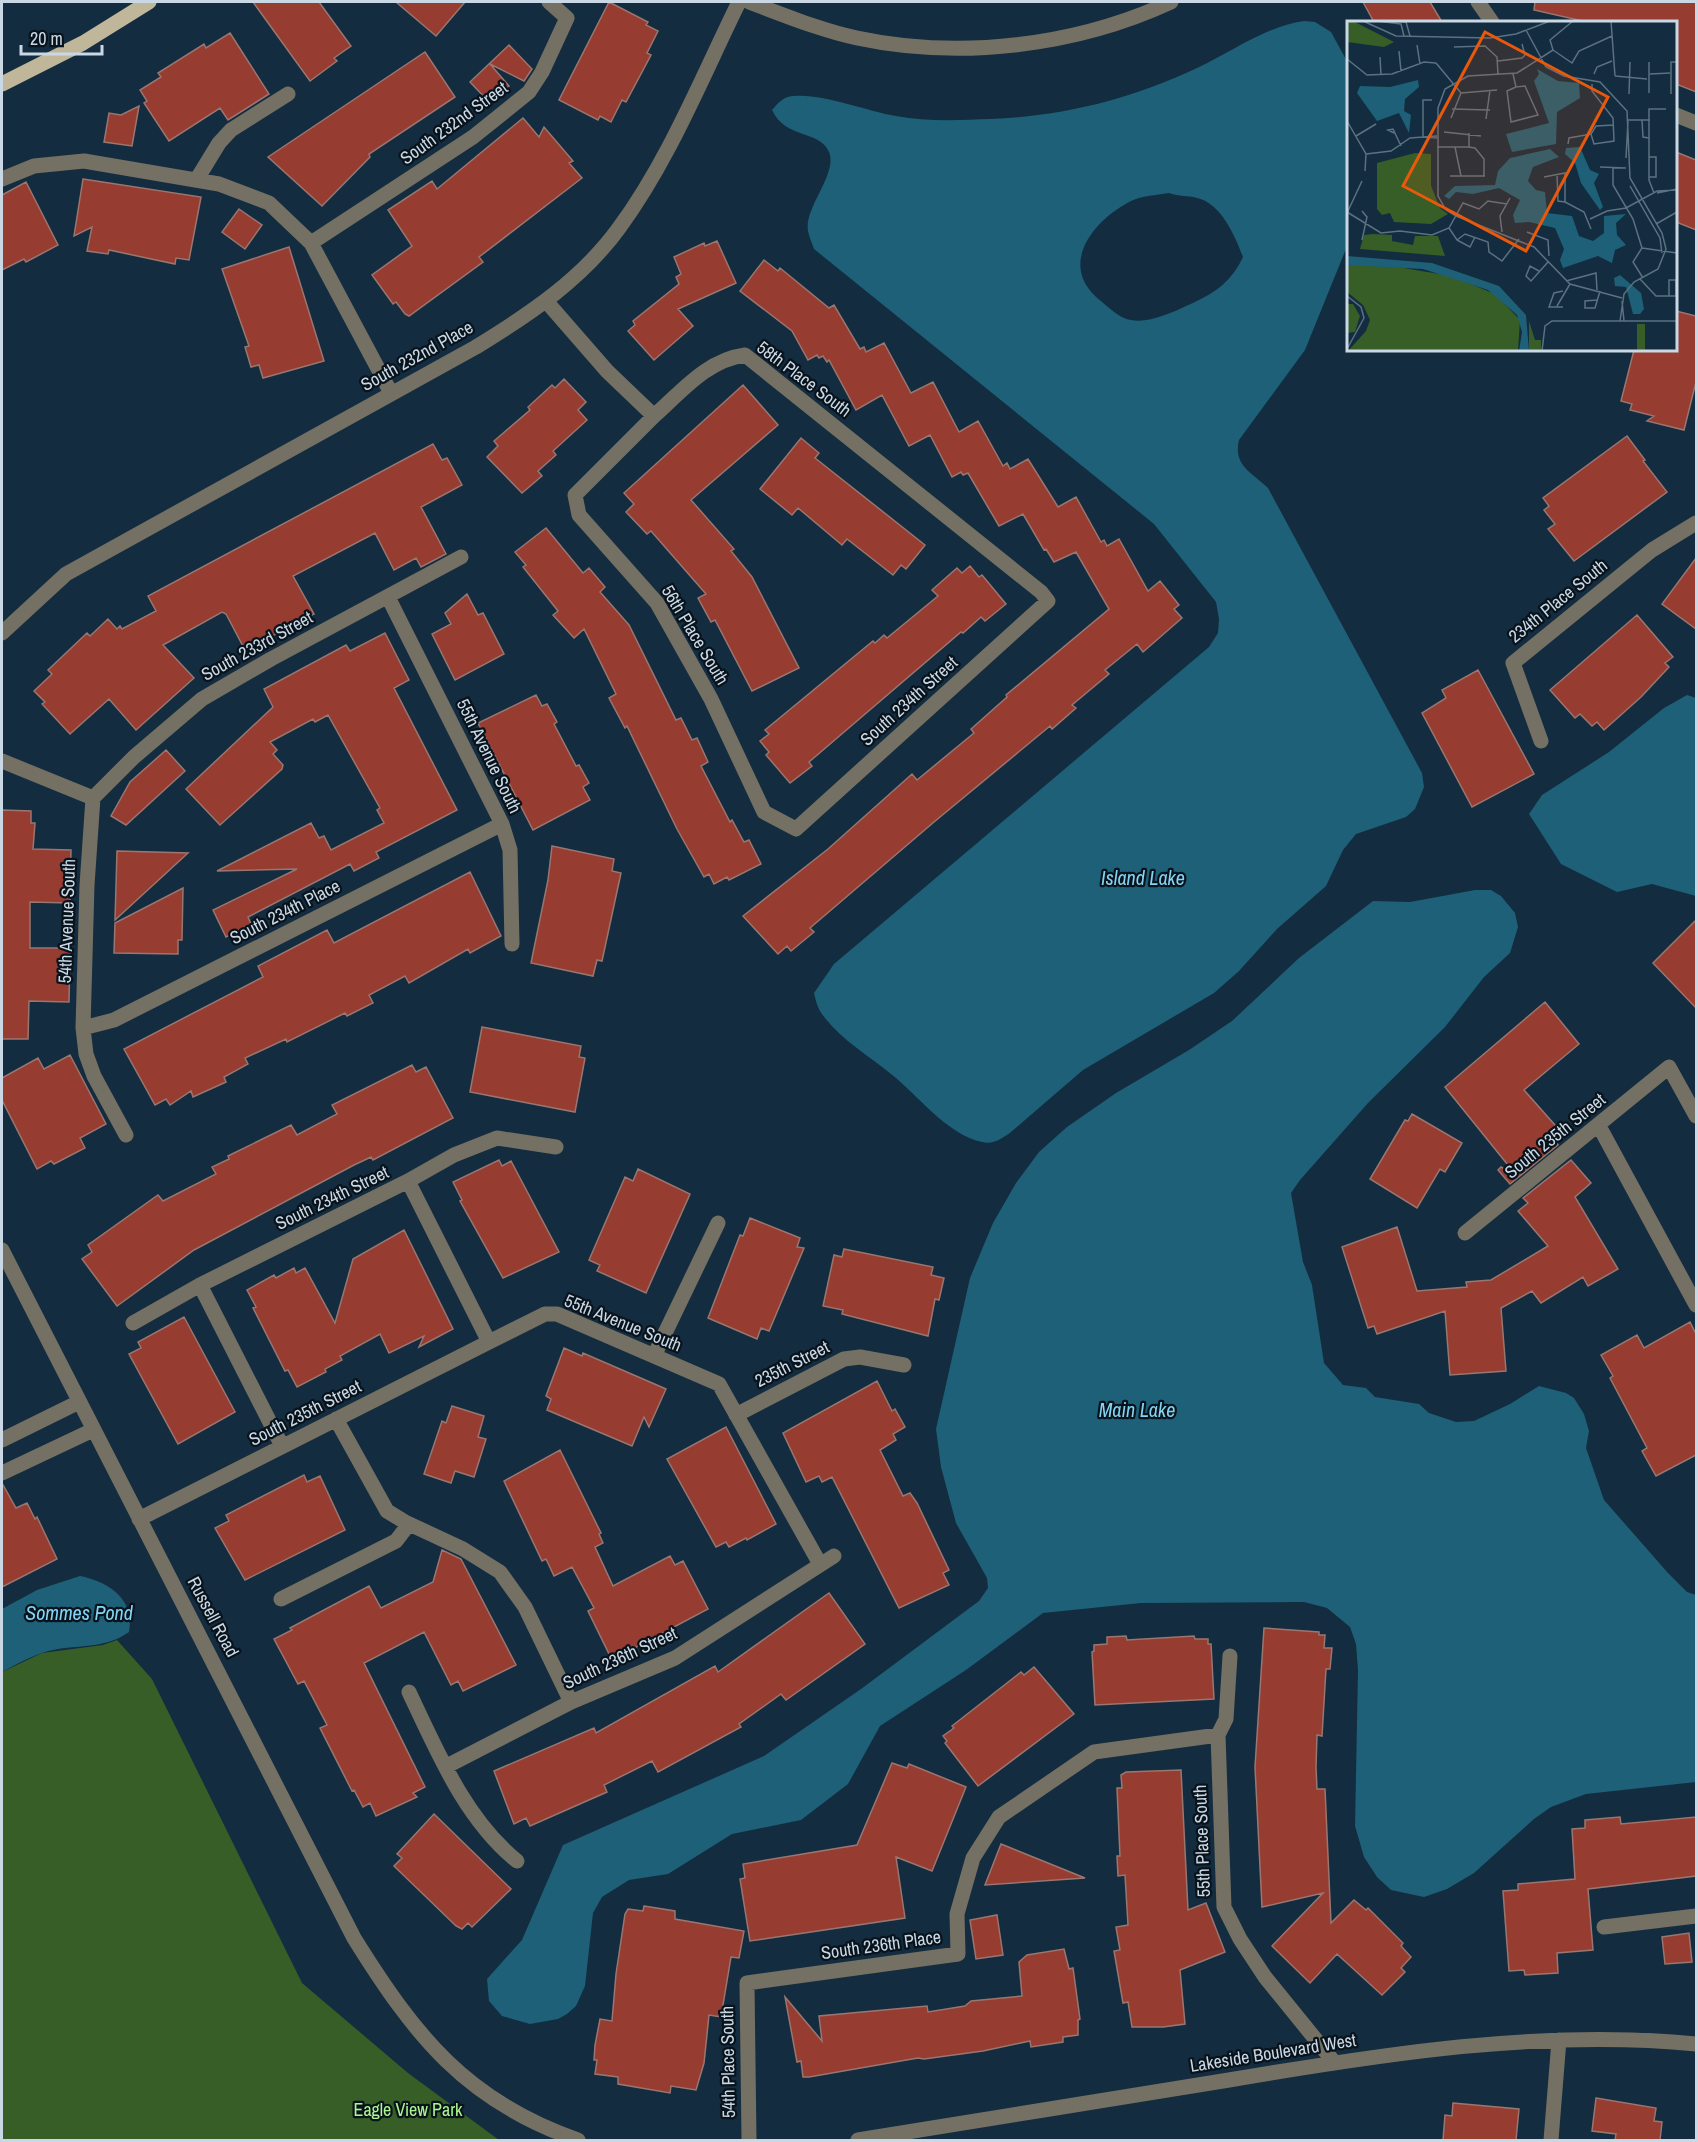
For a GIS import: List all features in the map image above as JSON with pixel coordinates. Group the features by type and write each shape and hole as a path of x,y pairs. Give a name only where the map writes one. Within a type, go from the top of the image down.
{"main road":[{"path":"2,84 83,43 149,2"}],"street":[{"name":"South 232nd Street","path":"311,243 473,137 529,92 542,72 567,18 549,2"},
{"name":"South 232nd Place","path":"2,633 66,574 476,347 535,311 581,270 625,219 655,172 739,2"},
{"path":"749,2 856,38 920,48 956,50 1062,37 1125,20 1170,2"},
{"path":"1479,2 1491,21"},
{"path":"197,179 219,143 231,130 288,93"},
{"path":"1677,115 1696,123"},
{"path":"2,179 34,166 84,161 197,179 219,184 269,203 311,243 391,393"},
{"path":"546,301 607,371 654,416"},
{"name":"58th Place South","path":"654,416 713,364 728,357 745,355 1041,592 1048,602"},
{"name":"56th Place South","path":"654,416 575,495 579,515 657,603 711,699 764,812 796,829"},
{"name":"234th Place South","path":"1541,741 1513,663 1652,550 1696,523"},
{"name":"South 233rd Street","path":"93,798 134,757 202,699 461,557"},
{"name":"55th Avenue South","path":"388,597 502,824 510,850 508,884 512,944"},
{"name":"South 234th Street","path":"796,829 1048,602"},
{"path":"2,761 93,798"},
{"name":"54th Avenue South","path":"93,798 87,885 83,1028 86,1054 94,1076 126,1135"},
{"name":"South 234th Place","path":"83,1028 114,1020 502,824"},
{"name":"South 235th Street","path":"1465,1233 1599,1126 1669,1066 1696,1116"},
{"path":"1599,1126 1696,1305"},
{"name":"South 234th Street","path":"133,1323 200,1285 408,1181 454,1155 497,1138 555,1147"},
{"path":"408,1181 489,1342"},
{"path":"654,1356 717,1223"},
{"name":"Russell Road","path":"2,1250 354,1938 393,2001 433,2049 483,2094 538,2127 578,2140"},
{"path":"200,1285 282,1446"},
{"name":"55th Avenue South","path":"489,1342 545,1314 557,1314 719,1384 820,1564"},
{"name":"South 235th Street","path":"139,1519 489,1342"},
{"name":"235th Street","path":"736,1415 844,1359 860,1357 904,1365"},
{"path":"2,1440 79,1402"},
{"path":"336,1419 387,1511 463,1549 500,1572 525,1607 571,1701"},
{"path":"2,1473 93,1430"},
{"path":"281,1599 396,1541 409,1524"},
{"name":"South 236th Street","path":"447,1766 571,1701 675,1658 834,1556"},
{"name":"55th Place South","path":"1230,1656 1226,1719 1218,1735 1224,1907 1240,1939 1265,1977 1334,2062"},
{"path":"409,1692 481,1826 517,1861"},
{"name":"South 236th Place","path":"747,1983 958,1954 957,1914 973,1858 999,1816 1094,1752 1218,1735"},
{"path":"1604,1927 1696,1916"},
{"name":"54th Place South","path":"747,1983 749,2140"},
{"path":"1551,2140 1559,2040"},
{"name":"Lakeside Boulevard West","path":"858,2140 1334,2062 1443,2048 1559,2040 1663,2040 1696,2044"}],"green space":[{"name":"Eagle View Park","path":"117,1640 152,1679 302,1983 408,2073 499,2140 2,2140 2,1672 42,1653 103,1645"}],"water":[{"name":"Island Lake","path":"1304,21 1315,22 1331,32 1347,61 1347,246 1305,350 1239,440 1239,456 1245,468 1268,488 1422,773 1424,787 1415,809 1406,817 1356,834 1343,850 1326,886 1277,929 1239,971 1214,993 1083,1070 1005,1137 994,1142 982,1142 969,1138 945,1123 891,1074 839,1034 821,1012 814,993 834,964 1209,647 1218,633 1219,619 1216,602 1154,524 814,249 808,233 808,222 829,170 831,161 829,152 818,140 785,126 772,110 787,97 805,96 884,114 920,119 991,119 1071,110 1122,97 1172,79 1276,28","holes":["1169,193 1206,201 1220,213 1231,230 1243,257 1233,274 1220,287 1172,312 1139,321 1124,318 1116,313 1089,289 1082,275 1080,261 1084,247 1091,234 1115,211 1129,202 1148,196"]},
{"path":"1687,695 1696,698 1696,896 1652,884 1617,892 1561,864 1529,814 1542,795 1609,752 1664,708"},
{"name":"Main Lake","path":"1475,890 1491,890 1501,896 1515,913 1518,927 1510,953 1484,977 1445,1027 1368,1103 1291,1193 1303,1262 1312,1285 1324,1363 1343,1385 1366,1388 1375,1397 1419,1404 1429,1413 1456,1422 1474,1421 1510,1404 1539,1386 1566,1393 1574,1398 1584,1414 1589,1431 1586,1448 1604,1500 1668,1573 1687,1592 1696,1595 1696,1782 1586,1794 1551,1807 1534,1819 1474,1873 1447,1889 1424,1897 1391,1890 1377,1877 1364,1857 1355,1826 1358,1670 1356,1644 1350,1627 1327,1608 1304,1602 1141,1603 1043,1613 966,1670 880,1726 848,1784 801,1820 732,1834 668,1874 629,1880 602,1897 593,1913 585,1986 576,2006 567,2014 558,2019 530,2024 502,2016 489,2001 487,1979 522,1940 563,1845 764,1756 861,1689 979,1601 988,1588 987,1578 956,1523 941,1467 936,1429 970,1278 993,1223 1016,1183 1039,1152 1067,1127 1116,1093 1189,1050 1232,1021 1299,958 1373,901 1410,902"},
{"name":"Sommes Pond","path":"80,1576 101,1583 118,1594 128,1610 129,1632 112,1641 43,1653 2,1672 2,1609 37,1590"}],"building":[{"path":"253,2 319,2 351,46 334,58 337,61 310,81"},
{"path":"396,2 465,2 436,36"},
{"path":"609,2 648,22 646,25 658,31 647,53 651,55 626,102 622,100 611,122 600,116 598,120 559,100"},
{"path":"1363,2 1430,2 1441,21 1373,21"},
{"path":"1535,2 1696,2 1696,92 1677,84 1677,21 1583,21 1534,10"},
{"path":"230,33 269,94 228,120 220,108 169,141 144,103 147,101 140,90 161,77 158,73 204,44 206,48"},
{"path":"509,45 532,69 524,81 490,64 509,86 490,103 470,82"},
{"path":"425,52 455,97 369,154 370,157 322,206 268,157"},
{"path":"139,106 132,146 104,142 109,113 121,115"},
{"path":"523,118 539,137 544,127 573,161 569,163 582,178 479,257 483,262 409,316 405,314 396,302 393,304 372,275 412,246 388,210 432,181 437,189"},
{"path":"1677,152 1696,160 1696,230 1677,222"},
{"path":"83,179 201,197 189,260 176,258 175,264 109,250 108,254 87,251 92,227 74,236"},
{"path":"26,182 58,245 26,262 24,259 2,270 2,195"},
{"path":"239,209 262,225 245,249 222,232"},
{"path":"717,241 736,283 678,309 693,326 654,360 628,331 635,325 633,321 679,284 676,277 681,274 674,257 704,243 705,246"},
{"path":"289,247 324,361 263,378 259,365 251,367 245,347 249,346 222,269"},
{"path":"764,260 778,271 780,268 829,308 834,305 860,349 864,347 866,352 884,343 911,393 933,382 959,432 978,421 1003,466 1007,463 1010,469 1028,459 1058,507 1076,497 1101,542 1104,540 1107,546 1119,539 1148,591 1160,581 1179,605 1174,609 1182,618 1143,652 1137,644 1105,670 1109,674 1072,705 1076,708 1052,729 1050,726 934,822 810,928 814,932 791,951 787,946 778,954 743,916 828,849 912,774 917,780 974,733 971,729 1007,697 1006,695 1109,609 1076,552 1054,562 1046,549 1044,550 1023,514 999,526 968,473 963,475 961,472 952,477 930,435 909,446 882,395 856,410 829,360 827,362 823,356 819,358 817,355 808,360 792,331 740,291"},
{"path":"1677,311 1696,316 1696,382 1684,430 1647,421 1654,416 1630,410 1632,404 1621,401 1634,351 1677,351"},
{"path":"564,379 586,402 578,410 587,420 553,451 556,455 538,471 542,476 522,493 487,457 498,446 494,441 530,410 528,407 552,385 555,388"},
{"path":"743,385 778,425 691,500 734,549 731,551 752,577 799,668 752,691 715,620 711,622 698,598 706,594 651,531 647,534 626,512 634,504 624,493"},
{"path":"1627,436 1667,492 1574,561 1548,529 1555,524 1544,510 1549,506 1543,498"},
{"path":"801,438 819,453 815,458 925,545 906,569 901,565 893,575 847,539 842,545 798,508 792,515 760,489"},
{"path":"433,444 442,460 447,458 462,485 421,507 446,554 421,567 416,558 394,570 375,533 293,576 314,614 245,650 226,614 222,612 163,645 194,678 136,730 109,699 70,734 42,704 45,702 34,691 52,674 48,670 87,633 90,636 108,619 117,629 120,626 122,629 156,611 148,596"},
{"path":"546,528 583,573 589,568 605,587 600,592 629,625 676,720 681,718 692,740 697,738 708,762 701,766 730,822 732,820 744,842 749,840 761,864 729,880 727,877 714,884 709,874 704,877 677,829 627,726 625,728 609,698 616,694 584,629 574,638 553,615 558,611 523,567 526,565 515,552"},
{"path":"1696,558 1696,629 1662,604"},
{"path":"970,566 979,577 982,575 1006,604 985,621 981,617 963,633 961,632 809,762 812,766 790,783 766,755 769,752 760,741 769,734 765,730 873,641 875,643 884,635 887,638 938,596 932,590 957,568 962,573"},
{"path":"467,594 478,615 483,613 504,654 455,680 432,634 451,624 445,613"},
{"path":"1637,615 1673,657 1665,663 1669,667 1641,697 1604,730 1597,722 1592,726 1580,714 1575,718 1550,690"},
{"path":"385,633 409,680 394,688 457,810 376,852 379,858 354,871 350,864 248,917 251,924 226,937 213,910 297,869 217,871 311,823 319,838 324,836 331,850 384,823 377,810 380,808 328,715 315,722 313,719 270,742 277,750 273,754 283,765 282,769 220,825 186,789 273,707 264,689 346,645 350,651"},
{"path":"1478,670 1534,774 1472,807 1422,713 1446,698 1442,690"},
{"path":"536,695 542,706 547,704 557,722 554,724 576,766 579,765 589,783 583,787 590,800 533,830 478,723"},
{"path":"166,750 185,771 126,825 111,816 130,782"},
{"path":"2,810 31,811 31,823 35,823 33,849 71,850 70,903 30,902 30,948 70,948 69,1002 29,1001 28,1039 2,1039"},
{"path":"552,846 614,859 612,871 621,873 602,961 597,960 593,976 531,963 548,880"},
{"path":"117,851 188,853 115,920"},
{"path":"470,872 501,936 470,953 468,949 409,983 405,976 369,995 373,1003 347,1016 345,1013 287,1042 286,1039 245,1058 248,1064 224,1077 226,1082 193,1097 191,1091 170,1105 166,1099 155,1105 124,1049 263,977 258,966 327,930 334,943"},
{"path":"183,888 182,940 178,940 178,954 114,953 115,923"},
{"path":"1696,920 1696,1008 1653,963"},
{"path":"1545,1002 1579,1044 1524,1090 1562,1133 1554,1140 1558,1145 1510,1184 1498,1170 1501,1167 1516,1175 1445,1087"},
{"path":"482,1027 581,1046 579,1057 585,1058 575,1112 470,1092"},
{"path":"70,1055 106,1124 80,1138 85,1148 54,1164 51,1161 37,1169 2,1100 2,1078 38,1058 44,1069"},
{"path":"412,1065 416,1072 426,1067 453,1118 373,1160 371,1157 354,1165 194,1250 117,1306 82,1259 92,1252 88,1245 158,1195 163,1201 216,1174 212,1167 229,1159 228,1156 291,1125 297,1135 337,1114 332,1105"},
{"path":"1412,1114 1462,1143 1445,1172 1440,1169 1417,1208 1370,1179 1405,1120 1408,1121"},
{"path":"499,1160 502,1166 511,1161 559,1252 503,1278 460,1201 462,1200 453,1182"},
{"path":"1571,1160 1591,1183 1575,1197 1618,1269 1588,1286 1583,1277 1541,1303 1532,1291 1501,1308 1506,1371 1450,1375 1445,1311 1377,1334 1374,1326 1368,1328 1342,1247 1397,1227 1417,1291 1467,1287 1466,1282 1491,1280 1548,1246 1518,1211 1528,1203 1523,1198"},
{"path":"638,1169 690,1194 646,1293 597,1271 600,1265 589,1260 625,1177 633,1181"},
{"path":"750,1218 800,1238 797,1247 804,1248 769,1331 761,1328 757,1339 708,1318 740,1235 743,1236"},
{"path":"404,1230 453,1329 419,1347 424,1336 389,1353 380,1334 340,1356 342,1360 325,1369 326,1372 297,1387 288,1370 285,1371 253,1308 256,1307 247,1290 274,1275 276,1278 294,1268 296,1273 305,1268 335,1323 353,1259"},
{"path":"844,1249 933,1267 931,1275 944,1278 939,1300 935,1299 928,1336 842,1314 843,1310 823,1306 834,1255 842,1257"},
{"path":"184,1317 235,1412 178,1444 129,1354 141,1348 138,1342"},
{"path":"1690,1322 1696,1334 1696,1455 1656,1476 1642,1451 1647,1448 1610,1378 1613,1376 1601,1355 1637,1335 1644,1348"},
{"path":"564,1348 582,1356 583,1353 666,1389 649,1427 644,1417 632,1446 547,1410 551,1399 546,1396"},
{"path":"877,1381 892,1411 895,1409 905,1427 893,1434 896,1440 880,1450 903,1496 910,1493 917,1503 949,1570 943,1573 949,1585 899,1608 832,1477 822,1482 819,1476 806,1482 783,1433"},
{"path":"452,1406 484,1416 478,1437 486,1439 474,1477 455,1471 451,1483 424,1474 442,1421 446,1423"},
{"path":"726,1427 776,1524 729,1547 726,1542 716,1547 667,1459"},
{"path":"560,1450 601,1533 599,1534 603,1543 595,1547 613,1586 670,1556 675,1565 683,1561 708,1609 612,1660 588,1611 594,1608 572,1567 554,1576 546,1559 542,1561 504,1481"},
{"path":"304,1475 307,1482 320,1476 345,1530 245,1580 215,1528 229,1521 226,1515"},
{"path":"2,1483 16,1508 27,1503 35,1519 37,1517 57,1559 2,1587"},
{"path":"442,1550 461,1559 516,1665 463,1691 458,1681 451,1685 424,1632 364,1663 425,1787 413,1793 417,1797 376,1816 370,1803 363,1807 354,1790 352,1791 320,1728 327,1725 304,1681 298,1684 274,1639 292,1630 290,1628 369,1586 381,1608 433,1582"},
{"path":"829,1593 865,1644 786,1700 781,1694 739,1724 741,1727 658,1772 652,1761 604,1785 607,1792 530,1826 526,1818 514,1824 494,1771 594,1728 596,1733 715,1666 718,1672"},
{"path":"1264,1628 1319,1632 1319,1635 1325,1635 1324,1648 1332,1648 1330,1669 1326,1669 1322,1736 1317,1735 1316,1767 1317,1789 1325,1789 1331,1923 1354,1900 1366,1910 1368,1908 1403,1943 1401,1946 1411,1957 1401,1968 1405,1972 1382,1995 1337,1954 1310,1983 1272,1946 1323,1893 1262,1907 1255,1767"},
{"path":"1126,1636 1127,1640 1194,1636 1195,1639 1208,1639 1208,1644 1211,1644 1214,1699 1095,1705 1092,1652 1094,1645 1107,1644 1107,1637"},
{"path":"1034,1667 1074,1714 978,1786 945,1743 947,1741 943,1736 954,1728 952,1726 1021,1672 1024,1675"},
{"path":"892,1763 907,1768 909,1764 966,1787 932,1871 896,1857 905,1918 750,1941 740,1879 745,1878 743,1864 857,1845"},
{"path":"1181,1770 1188,1910 1206,1903 1225,1952 1180,1970 1185,2024 1132,2027 1128,2002 1123,2003 1114,1951 1120,1950 1116,1927 1128,1925 1125,1875 1118,1876 1117,1856 1120,1856 1117,1788 1122,1788 1121,1775 1126,1772"},
{"path":"434,1814 511,1889 472,1927 468,1923 462,1929 456,1926 394,1866 402,1858 397,1854"},
{"path":"1620,1817 1621,1824 1696,1817 1696,1876 1588,1889 1593,1950 1557,1953 1558,1973 1525,1975 1524,1970 1509,1971 1503,1891 1518,1890 1518,1884 1575,1879 1572,1829 1585,1828 1585,1820"},
{"path":"1001,1844 1085,1878 985,1885"},
{"path":"644,1906 675,1911 675,1919 744,1931 739,1958 731,1957 721,2017 709,2015 704,2063 696,2090 671,2086 670,2093 618,2084 618,2077 595,2074 597,2060 594,2060 595,2045 600,2019 612,2021 625,1914 628,1909 643,1911"},
{"path":"997,1915 1003,1955 976,1959 970,1920"},
{"path":"1689,1933 1692,1962 1665,1964 1662,1937"},
{"path":"1064,1949 1069,1969 1073,1968 1080,2019 1078,2020 1078,2035 1063,2037 1063,2042 1031,2047 1030,2041 983,2051 918,2058 803,2077 801,2061 797,2062 785,1997 822,2041 819,2016 927,2006 928,2012 965,2006 971,2001 1022,1996 1019,1962 1027,1955"},
{"path":"1596,2098 1656,2108 1654,2121 1662,2122 1660,2140 1615,2140 1616,2134 1592,2131"},
{"path":"1453,2103 1519,2109 1516,2140 1443,2140 1445,2115 1452,2116"}]}
